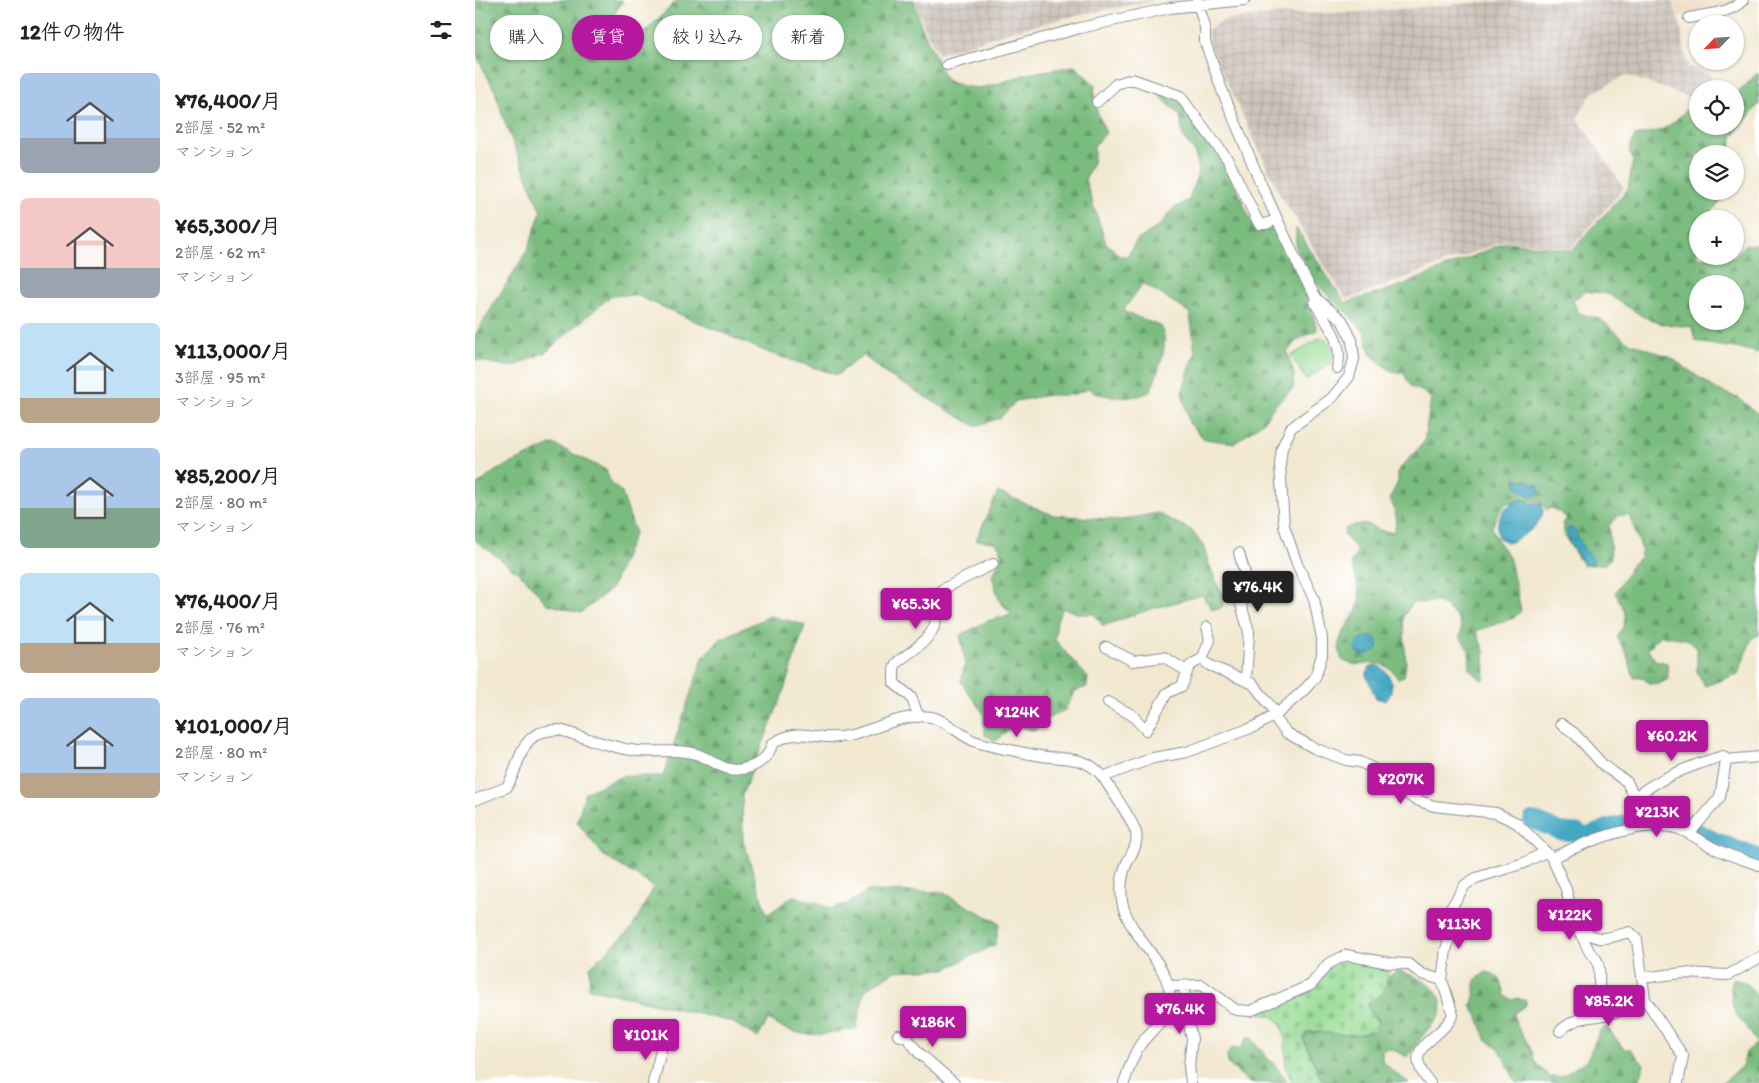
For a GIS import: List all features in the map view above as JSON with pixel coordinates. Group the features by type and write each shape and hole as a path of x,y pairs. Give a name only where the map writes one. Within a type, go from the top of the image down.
{"street":[{"path":"947,65 1080,28 1170,8 1197,3 1244,0"},
{"path":"1703,15 1738,6 1743,0"},
{"path":"1103,777 1153,758 1200,747 1256,726 1275,715 1315,678 1322,654 1322,638 1314,599 1297,564 1284,526 1280,464 1282,448 1291,428 1332,398 1349,377 1354,359 1352,340 1342,320 1317,298 1301,271 1277,219 1222,90 1205,42 1205,27 1197,3"},
{"path":"1097,102 1116,84 1132,79 1181,96 1228,160 1259,224 1266,224 1277,219"},
{"path":"1317,298 1315,303 1336,338 1339,351 1337,368"},
{"path":"1239,553 1247,582 1238,594 1249,632 1246,680"},
{"path":"919,717 911,697 895,683 894,670 896,663 931,633 935,624 937,595 941,590 993,564"},
{"path":"1108,702 1132,715 1146,730 1167,693 1182,686 1185,670 1202,659 1210,640 1207,627"},
{"path":"1106,647 1133,661 1164,657 1185,670"},
{"path":"1202,659 1209,665 1232,676 1246,680 1262,693 1287,733 1314,748 1346,760 1360,762 1374,769 1414,799 1434,806 1473,809 1506,817 1517,823 1548,855 1566,889 1571,911 1581,934 1600,969 1595,1006 1598,1016"},
{"path":"475,800 507,787 522,748 530,738 550,730 560,730 636,751 680,751 699,755 733,770 743,769 763,760 770,753 772,744 792,734 838,738 886,722 919,717 937,719 975,741 1033,755 1057,756 1085,761 1098,769 1136,832 1134,850 1123,877 1121,889 1123,907 1133,929 1161,968 1169,986 1168,1009 1162,1021 1138,1048 1124,1083"},
{"path":"1561,724 1574,733 1604,766 1627,782 1649,826"},
{"path":"1635,797 1656,781 1701,762 1723,756"},
{"path":"1689,834 1720,797 1726,760 1759,757"},
{"path":"1430,1083 1420,1071 1417,1060 1425,1044 1453,1015 1442,980 1446,950 1451,933 1449,913 1465,885 1476,878 1585,842 1649,826 1678,829 1717,850 1759,865"},
{"path":"1571,911 1589,935 1595,938 1601,939 1630,932 1635,936 1645,999 1683,1056 1678,1083"},
{"path":"1169,986 1202,985 1236,1010 1251,1012 1311,985 1328,964 1346,955 1389,963 1407,964 1422,974 1442,980"},
{"path":"1642,978 1682,974 1728,975 1759,958"},
{"path":"1184,986 1186,1011 1192,1039 1189,1065 1191,1083"},
{"path":"1560,1031 1571,1021 1625,1009 1645,999"},
{"path":"897,1035 907,1038 919,1053 954,1083"},
{"path":"653,1083 661,1050 657,1039"}],"shaded area":[{"path":"915,0 1156,0 1011,31 938,54 924,27"},
{"path":"1513,0 1672,0 1679,21 1689,70 1699,70 1710,74 1712,80 1689,80 1689,97 1626,75 1592,93 1577,118 1624,188 1571,248 1506,240 1346,300 1280,194 1210,46 1208,31 1223,20 1270,15 1359,12"},
{"path":"1674,0 1738,0 1720,9 1679,16"}],"green space":[{"path":"475,0 623,0 614,15 572,15 572,60 644,60 644,33 654,23 654,60 762,60 762,15 662,15 677,0 914,0 921,26 946,80 958,85 979,88 1016,77 1075,66 1095,85 1095,104 1106,133 1094,146 1094,160 1085,180 1106,243 1120,256 1127,256 1137,240 1159,226 1174,208 1189,200 1199,169 1194,151 1183,137 1180,116 1155,91 1182,103 1225,161 1254,228 1274,230 1308,296 1317,330 1297,340 1287,352 1294,373 1293,389 1275,405 1264,421 1235,443 1204,439 1189,423 1182,392 1195,353 1190,313 1143,283 1123,311 1162,327 1164,335 1163,351 1151,391 1137,396 1123,397 1094,393 1090,388 1072,395 1049,395 1016,401 1000,418 975,426 883,372 863,355 837,375 769,353 635,295 611,296 546,352 512,367 475,360 475,335 528,249 541,212 505,123 495,91 475,53"},
{"path":"1758,73 1759,104 1744,122 1744,86"},
{"path":"1689,108 1689,135 1734,135 1732,145 1689,145 1689,200 1722,200 1713,210 1689,210 1689,265 1744,265 1744,246 1759,244 1759,353 1695,341 1693,330 1744,330 1744,275 1689,275 1689,327 1663,324 1642,316 1608,294 1585,291 1573,301 1579,313 1601,319 1626,341 1670,357 1716,389 1740,399 1759,415 1759,635 1752,638 1738,674 1705,686 1697,672 1697,648 1686,639 1660,635 1648,649 1655,660 1667,663 1668,679 1659,684 1648,683 1642,677 1634,678 1626,652 1617,638 1625,616 1615,593 1634,562 1640,558 1642,550 1629,515 1619,515 1609,526 1611,558 1606,564 1583,566 1565,537 1562,523 1567,518 1553,508 1547,510 1540,501 1515,501 1504,505 1492,528 1500,545 1509,556 1521,611 1514,618 1476,631 1484,651 1485,678 1481,680 1470,669 1469,651 1460,637 1461,625 1456,616 1439,602 1412,603 1403,617 1406,664 1404,676 1398,679 1392,670 1379,664 1358,664 1342,660 1339,644 1343,632 1354,616 1359,603 1358,586 1351,563 1357,554 1355,547 1344,536 1345,529 1361,524 1392,532 1395,528 1396,515 1390,498 1398,482 1398,471 1424,442 1431,398 1422,391 1411,387 1404,374 1392,372 1371,355 1364,331 1316,283 1296,248 1296,228 1345,303 1403,285 1507,242 1572,250 1628,189 1633,160 1629,150 1635,136 1666,127"},
{"path":"1321,337 1332,346 1337,359 1306,380 1291,356"},
{"path":"553,444 606,470 610,481 622,493 635,532 611,589 581,613 547,604 525,578 475,540 475,487 495,471"},
{"path":"998,492 1053,515 1120,520 1157,513 1191,530 1203,545 1223,597 1223,605 1220,609 1212,609 1202,595 1148,610 1103,626 1094,614 1080,614 1063,608 1057,620 1055,640 1088,678 1087,687 1075,691 1065,710 1042,721 1035,731 1014,725 996,741 985,735 983,713 961,682 965,662 960,635 987,621 1012,615 999,600 992,576 1002,556 1000,548 995,542 976,540"},
{"path":"770,616 805,625 782,696 742,795 743,840 767,915 793,896 818,903 830,909 847,904 868,891 942,892 999,923 995,945 945,969 895,971 865,990 856,1029 811,1035 801,1034 780,1027 768,1020 758,1038 732,1022 589,988 590,967 632,928 654,887 603,855 577,822 585,793 622,776 663,776 703,657 720,639"},
{"path":"1346,959 1389,967 1384,992 1367,1004 1368,1009 1378,1023 1371,1030 1354,1035 1307,1032 1303,1039 1321,1079 1328,1083 1293,1083 1286,1068 1282,1027 1278,1020 1271,1016 1262,1015 1260,1012 1303,992 1335,964"},
{"path":"1398,971 1414,976 1430,986 1440,999 1441,1007 1438,1019 1420,1039 1408,1057 1391,1049 1382,1050 1382,1060 1409,1083 1331,1083 1321,1078 1304,1039 1307,1033 1357,1034 1373,1031 1378,1023 1368,1008 1368,1004 1384,990 1389,976"},
{"path":"1486,972 1498,977 1505,996 1513,1000 1517,998 1526,1001 1526,1005 1514,1013 1515,1020 1531,1049 1534,1061 1550,1077 1561,1077 1587,1060 1600,1030 1607,1027 1624,1049 1631,1049 1644,1065 1639,1083 1516,1083 1500,1050 1486,1039 1477,1015 1471,1006 1475,994 1475,980"},
{"path":"1734,978 1746,983 1759,997 1759,1083 1723,1083 1742,1066 1746,1052 1757,1043 1734,1010 1731,981"},
{"path":"1250,1036 1288,1083 1250,1083 1228,1064 1227,1055 1231,1049 1242,1047 1245,1040"}],"water":[{"path":"1515,478 1539,485 1538,494 1532,497 1523,492 1516,485"},
{"path":"1522,499 1531,503 1541,503 1542,516 1534,528 1509,543 1499,538 1499,518 1505,509"},
{"path":"1570,527 1575,531 1584,549 1593,559 1593,563 1590,565 1584,563 1569,542 1567,529"},
{"path":"1372,636 1378,640 1378,648 1368,654 1358,654 1355,649 1357,644 1363,638"},
{"path":"1377,665 1386,672 1391,681 1391,691 1386,701 1376,698 1366,675 1370,667"}],"waterway":[{"path":"1532,820 1560,831 1579,833 1583,838 1611,827 1639,821 1679,822 1715,841 1759,858"}]}
